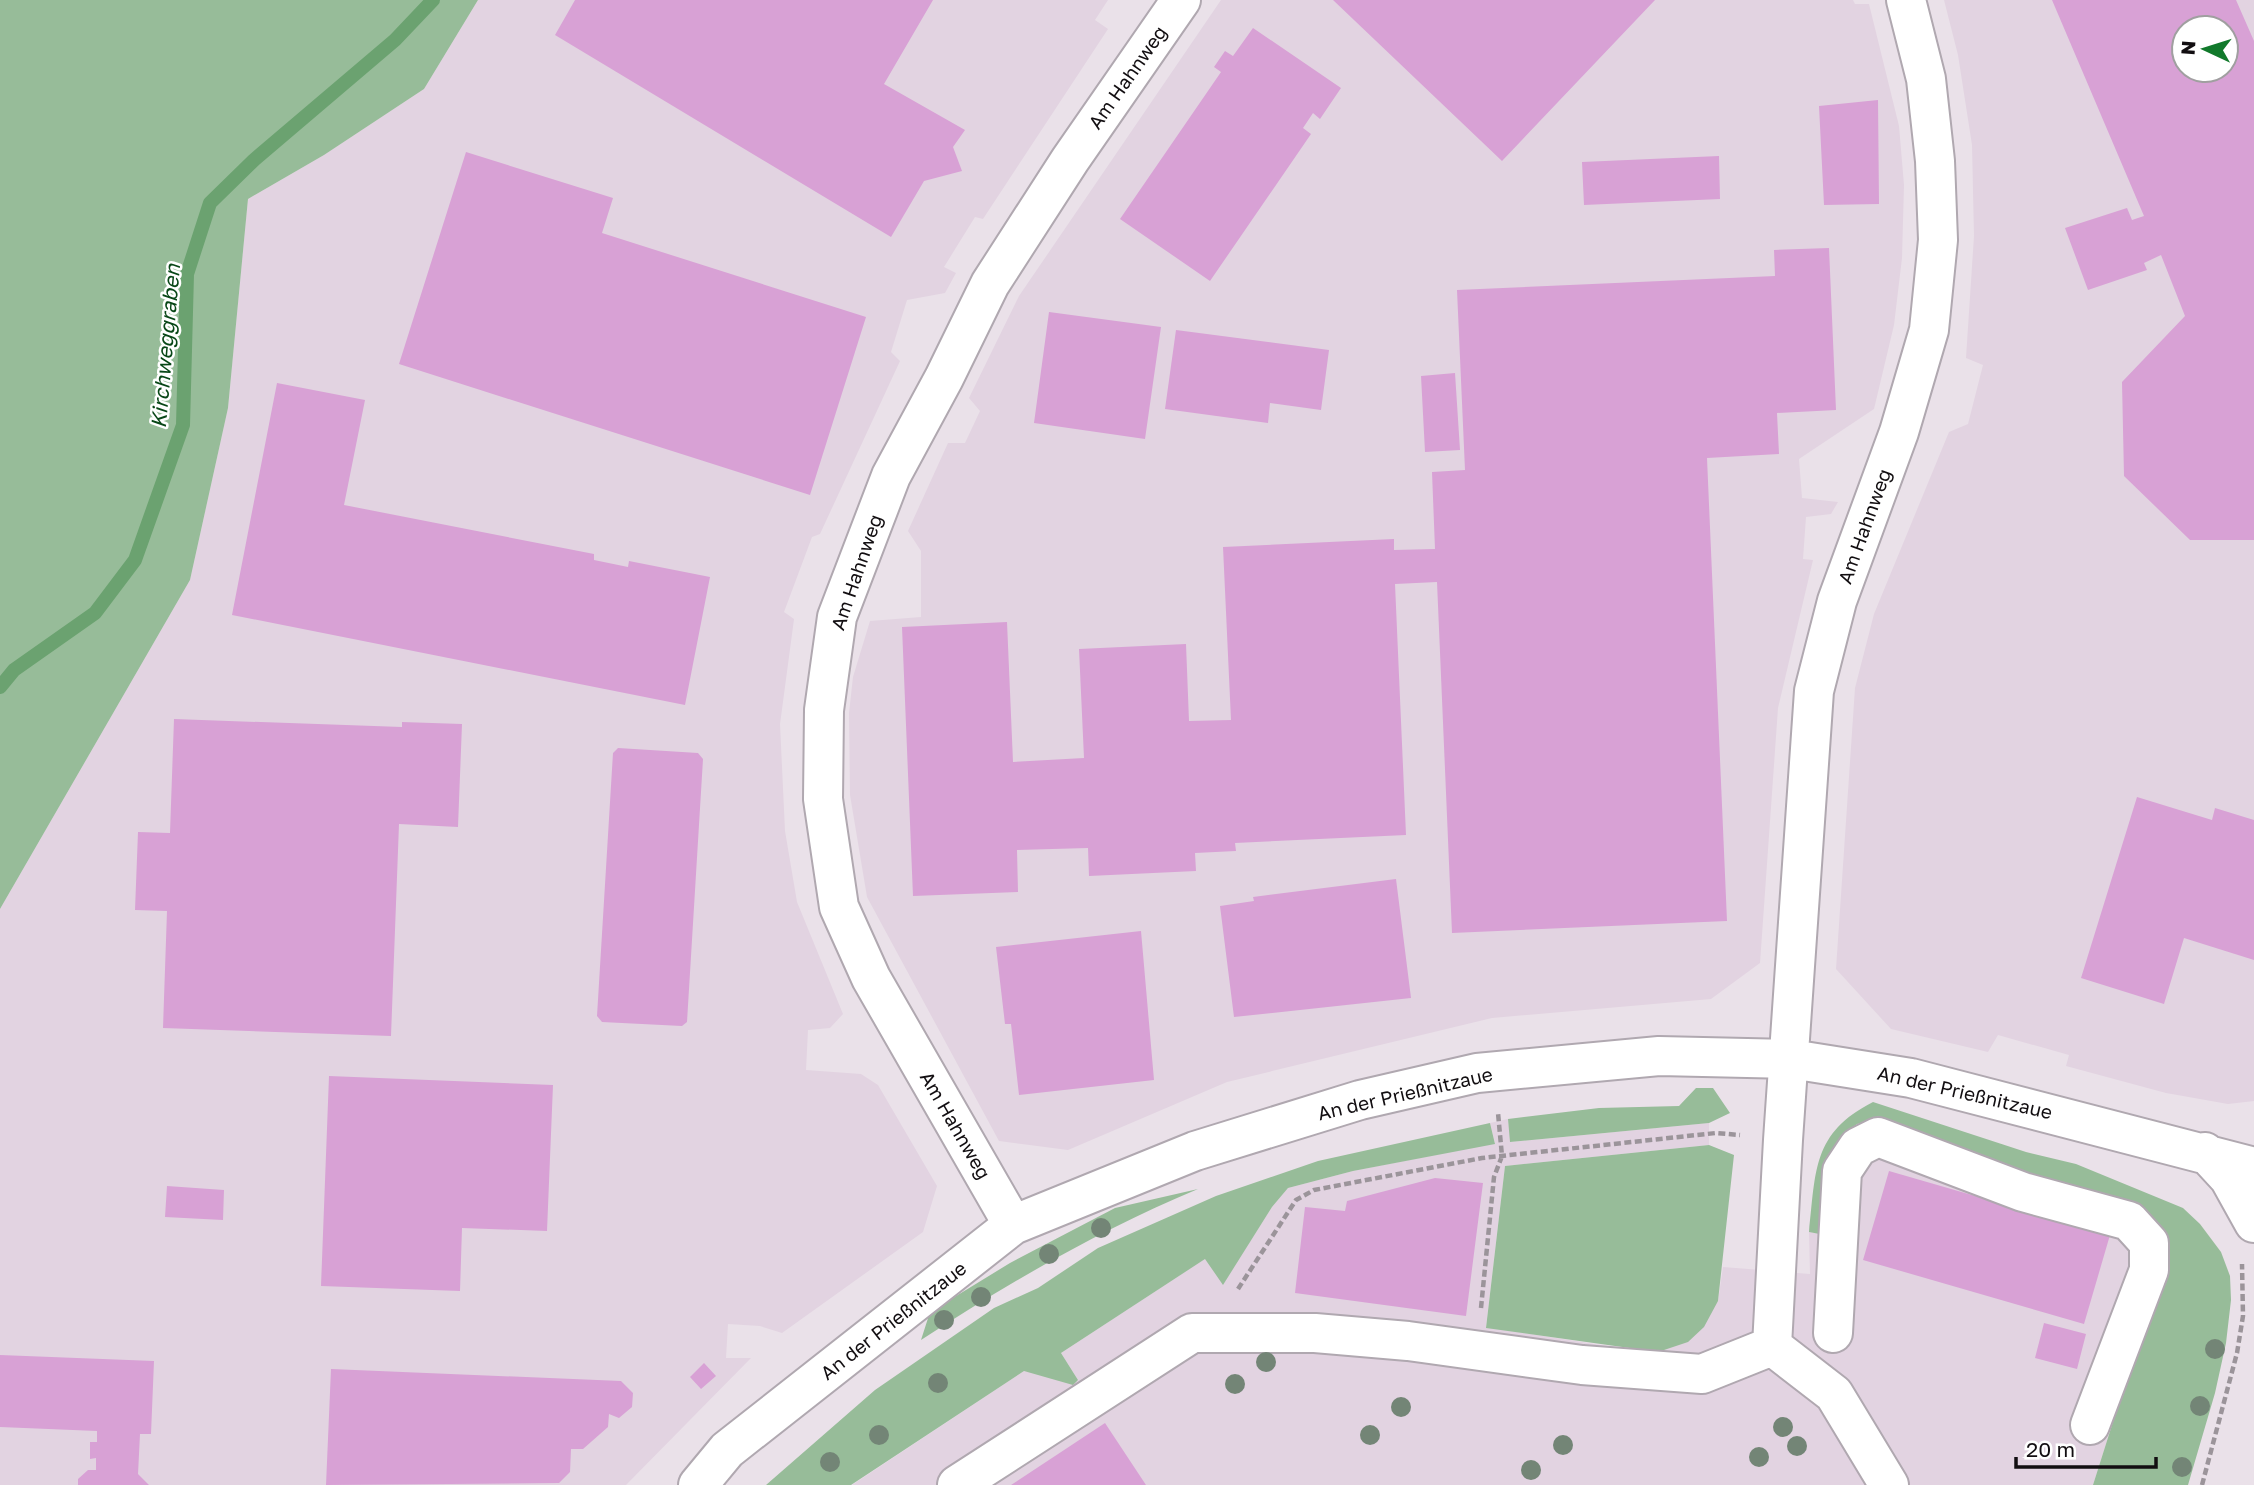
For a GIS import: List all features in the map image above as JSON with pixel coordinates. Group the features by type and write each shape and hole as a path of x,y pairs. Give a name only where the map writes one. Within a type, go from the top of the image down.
{"street":[{"name":"Am Hahnweg","path":"1013,1225 871,978 839,907 823,799 824,710 837,617 891,476 944,378 990,284 1070,160 1181,0"},
{"name":"Am Hahnweg","path":"1772,1346 1783,1140 1791,1059 1814,691 1837,601 1899,432 1929,330 1938,240 1935,161 1926,79 1906,0"},
{"name":"An der Prießnitzaue","path":"698,1485 727,1450 1013,1225 1195,1151 1360,1100 1477,1073 1659,1056 1791,1059 1911,1078 2206,1152 2254,1167"},
{"path":"1833,1333 1842,1171 1858,1147 1878,1137 2023,1192 2129,1222 2149,1243 2149,1270 2090,1425"},
{"path":"2254,1141 2206,1152 2229,1178 2254,1223"},
{"path":"957,1485 1192,1333 1315,1333 1477,1350 1582,1365 1702,1374 1772,1346 1834,1394 1889,1485"}],"path":[{"path":"1477,1350 1494,1177 1502,1156 1498,1113"},
{"path":"1210,1333 1302,1195 1437,1164 1502,1156 1716,1133 1783,1140"},
{"path":"2202,1485 2237,1353 2243,1316 2241,1261"}],"shaded area":[{"path":"478,0 1108,0 1095,20 1108,29 983,219 975,217 944,267 956,273 945,293 907,300 891,352 900,361 820,534 812,537 784,612 794,619 780,724 785,831 797,902 843,1014 830,1028 808,1030 806,1070 861,1074 878,1085 937,1186 923,1232 782,1333 760,1326 728,1324 726,1358 751,1358 626,1485 0,1485 0,909 190,580 228,408 248,199 324,155 424,89"},
{"path":"1221,0 1853,0 1855,4 1869,4 1899,126 1904,185 1902,258 1894,325 1874,409 1799,459 1802,498 1838,502 1831,514 1806,517 1803,559 1813,560 1778,708 1760,963 1711,999 1492,1018 1227,1082 1068,1150 999,1141 867,897 850,795 849,713 853,677 870,621 921,617 921,551 908,531 948,443 965,443 980,411 969,398 1019,296"},
{"path":"1944,0 2254,0 2254,1101 2228,1104 2166,1093 2066,1066 2069,1055 1998,1035 1988,1052 1891,1029 1836,969 1855,688 1874,614 1949,432 1968,424 1983,365 1966,358 1974,236 1972,145 1958,55"},
{"path":"1508,1119 1511,1142 1709,1123 1709,1145 1505,1166 1486,1327 1614,1347 1658,1352 1718,1301 1723,1267 1810,1274 1809,1232 1825,1234 1849,1132 1857,1124 1869,1122 2142,1209 2163,1231 2169,1245 2093,1485 852,1485 1024,1371 1078,1380 1061,1353 1206,1258 1223,1284 1272,1207 1288,1188 1353,1171 1495,1143 1490,1123"}],"green space":[{"path":"0,0 478,0 424,89 324,155 248,199 228,408 190,580 0,909"},
{"path":"1696,1088 1713,1088 1730,1113 1709,1123 1510,1142 1508,1119 1599,1108 1679,1106"},
{"path":"1873,1102 2026,1152 2076,1164 2183,1208 2200,1224 2221,1252 2230,1276 2231,1300 2226,1343 2215,1393 2188,1485 2093,1485 2169,1245 2163,1231 2142,1209 2025,1177 1869,1122 1857,1124 1849,1132 1825,1235 1809,1232 1816,1172 1828,1141 1838,1127 1853,1114"},
{"path":"1490,1123 1495,1144 1353,1171 1288,1188 1272,1207 1223,1285 1205,1259 1061,1353 1078,1380 1073,1385 1024,1371 851,1485 766,1485 875,1390 994,1308 1038,1288 1098,1248 1216,1196 1318,1161"},
{"path":"1709,1145 1734,1155 1718,1301 1704,1327 1688,1342 1658,1352 1486,1328 1505,1166"},
{"path":"1198,1189 1056,1258 921,1340 930,1312 1010,1263 1115,1208"}],"building":[{"path":"575,0 933,0 884,84 965,130 953,147 962,171 924,181 891,237 555,35"},
{"path":"1333,0 1655,0 1502,161"},
{"path":"2052,0 2236,0 2254,41 2254,540 2190,540 2124,476 2122,382 2185,316 2161,255 2144,263 2147,270 2088,290 2065,228 2127,208 2132,220 2144,216"},
{"path":"1253,28 1341,88 1320,119 1313,113 1303,128 1311,134 1210,281 1120,219 1221,72 1214,67 1225,51 1233,56"},
{"path":"1878,100 1879,204 1824,205 1819,106"},
{"path":"466,152 613,198 602,233 866,317 810,495 399,364"},
{"path":"1719,156 1720,199 1584,205 1582,162"},
{"path":"1829,248 1836,410 1777,413 1779,454 1707,458 1727,921 1452,933 1437,582 1395,584 1406,835 1235,843 1236,851 1195,853 1196,871 1089,876 1088,848 1017,850 1018,892 913,896 902,627 1007,622 1013,762 1084,758 1079,649 1186,644 1189,721 1231,720 1223,547 1394,539 1394,550 1435,549 1432,472 1465,470 1457,290 1775,276 1774,250"},
{"path":"1049,312 1161,327 1145,439 1034,423"},
{"path":"1176,330 1329,350 1321,410 1270,403 1268,423 1165,409"},
{"path":"1455,373 1460,450 1425,452 1421,376"},
{"path":"277,383 365,400 344,505 594,554 594,560 628,567 629,561 710,577 685,705 232,615"},
{"path":"174,719 402,727 402,722 462,724 458,827 399,824 391,1036 163,1028 167,911 135,910 138,832 170,833"},
{"path":"618,748 698,753 703,759 687,1022 682,1026 602,1022 597,1016 613,753"},
{"path":"2137,797 2212,820 2215,808 2254,820 2254,960 2184,938 2164,1004 2081,978"},
{"path":"1396,879 1411,998 1234,1017 1220,906 1254,901 1253,897"},
{"path":"1141,931 1154,1080 1019,1095 1011,1024 1005,1024 996,947"},
{"path":"329,1076 553,1085 547,1231 462,1228 460,1291 321,1286"},
{"path":"1889,1171 2110,1235 2084,1324 1863,1260"},
{"path":"1435,1178 1483,1183 1466,1316 1295,1293 1305,1207 1345,1211 1347,1201"},
{"path":"167,1186 224,1190 223,1220 165,1217"},
{"path":"2044,1323 2086,1334 2077,1369 2035,1358"},
{"path":"0,1355 154,1361 151,1434 140,1434 138,1474 149,1485 78,1485 78,1479 88,1470 96,1470 96,1458 90,1459 90,1442 97,1442 97,1431 0,1427"},
{"path":"704,1363 716,1376 701,1389 690,1377"},
{"path":"331,1369 621,1381 633,1393 632,1407 619,1418 609,1414 608,1427 583,1449 571,1449 570,1472 559,1483 326,1485"},
{"path":"1105,1423 1146,1485 1011,1485"}],"waterway":[{"name":"Kirchweggraben","path":"0,687 14,670 95,613 135,560 183,425 187,274 210,203 254,160 395,40 433,0"}]}
